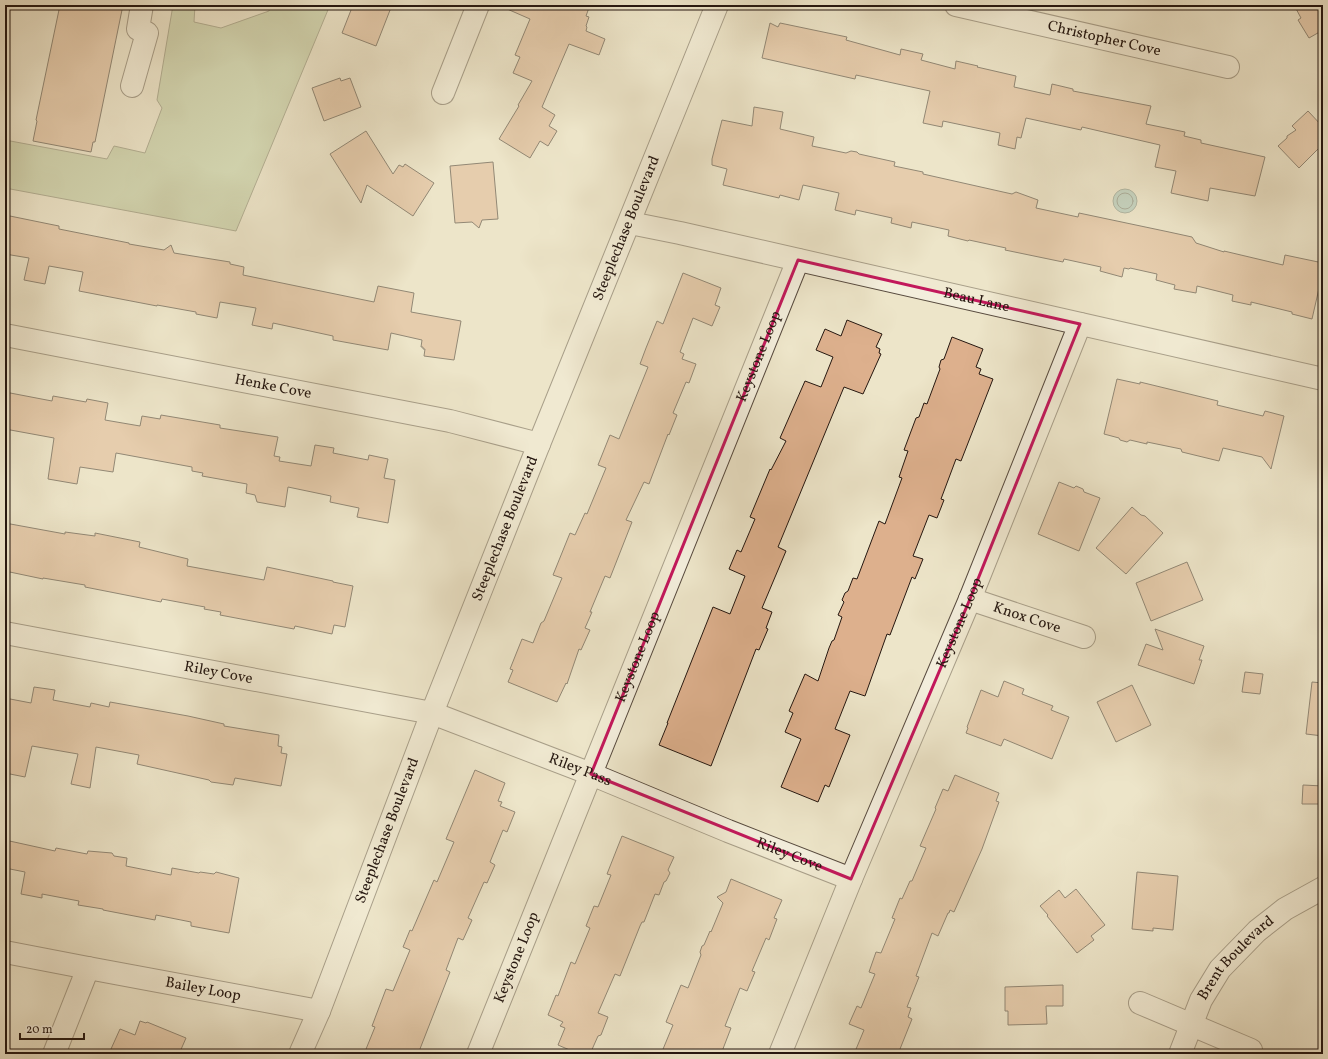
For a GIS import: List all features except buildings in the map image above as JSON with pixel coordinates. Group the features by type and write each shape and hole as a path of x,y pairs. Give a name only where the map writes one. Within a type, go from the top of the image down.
{"street":[{"path":"132,86 147,33 138,29 142,5"},
{"path":"443,93 478,5"},
{"name":"Steeplechase Boulevard","path":"300,1054 319,1011 432,713 717,5"},
{"name":"Christopher Cove","path":"956,5 1228,68"},
{"name":"Beau Lane","path":"630,223 680,233 1323,379"},
{"name":"Keystone Loop","path":"478,1054 798,260"},
{"name":"Keystone Loop","path":"780,1054 851,879 970,599 1080,324"},
{"name":"Henke Cove","path":"5,335 450,421 539,444"},
{"name":"Knox Cove","path":"970,599 1084,637"},
{"name":"Riley Cove","path":"5,633 432,713"},
{"name":"Riley Pass","path":"432,713 591,774 728,831"},
{"name":"Riley Cove","path":"728,831 851,879"},
{"name":"Brent Boulevard","path":"1180,1054 1201,1000 1220,969 1258,931 1285,909 1323,888"},
{"name":"Bailey Loop","path":"5,952 319,1011"},
{"path":"54,1054 88,968"},
{"path":"1140,1003 1251,1050"}],"highlighted area":[{"path":"798,260 1080,324 970,599 851,879 591,774"}],"green space":[{"path":"173,5 195,5 194,22 221,28 269,11 271,5 330,5 236,231 5,188 5,140 107,159 114,146 145,153 162,108 157,100"}],"water":[{"path":"1125,189 1130,190 1136,196 1136,206 1130,212 1125,213 1120,212 1114,206 1113,201 1114,196 1120,190"}]}
